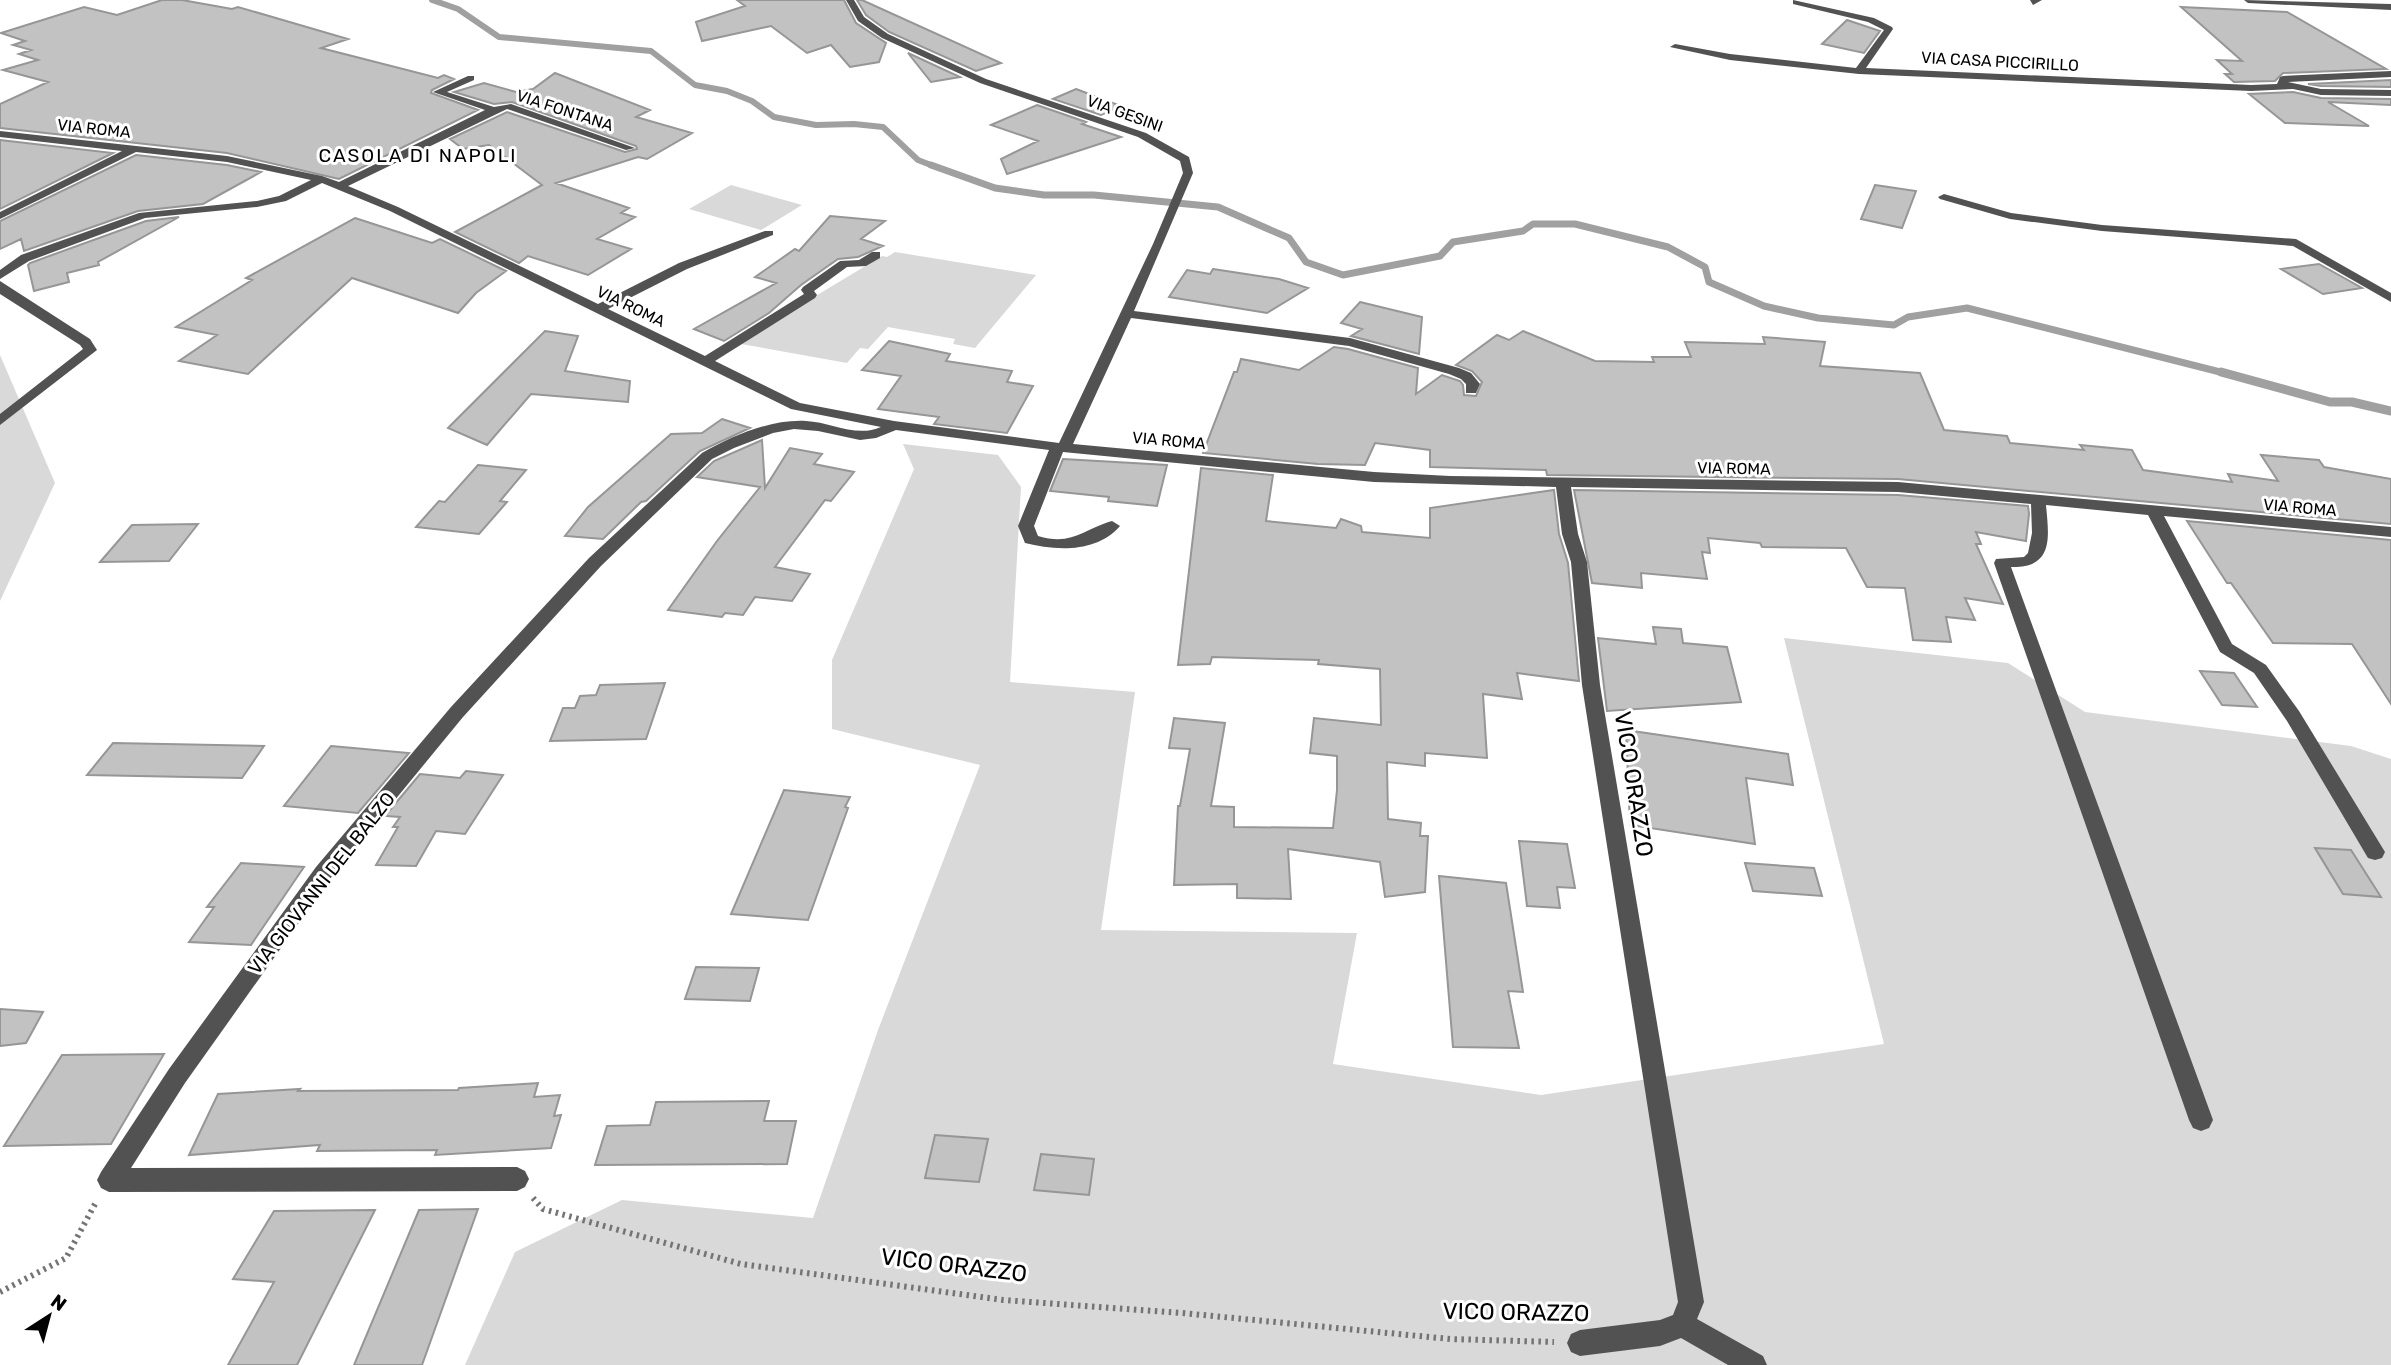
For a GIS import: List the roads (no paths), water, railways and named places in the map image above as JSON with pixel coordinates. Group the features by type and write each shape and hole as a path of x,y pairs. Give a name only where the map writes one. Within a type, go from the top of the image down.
{"street":[{"name":"VIA GESINI","path":"850,0 861,19 885,36 983,81 1142,135 1185,159 1188,173 1159,244 1026,526 1031,540 1063,546 1079,544 1112,526"},
{"path":"2248,0 2391,7"},
{"path":"1796,2 1871,20 1889,29 1859,71"},
{"name":"VIA CASA PICCIRILLO","path":"1675,47 1730,57 1859,71 2391,93"},
{"path":"2290,87 2281,83 2283,79 2391,74"},
{"path":"471,78 438,92 494,110"},
{"name":"VIA FONTANA","path":"340,186 507,106 630,148"},
{"name":"VIA ROMA","path":"0,134 253,163 322,180 394,209 796,406 894,425 1061,447 1374,477 1898,487 2391,532"},
{"path":"0,216 135,149"},
{"path":"0,275 25,258 143,215 257,204 282,198 322,180"},
{"path":"1944,197 2010,216 2102,229 2296,243 2391,298"},
{"path":"597,310 683,266 769,233"},
{"path":"706,361 811,295 807,290 844,264 862,263 876,255"},
{"path":"0,285 3,291 86,342 90,350 0,421"},
{"path":"1125,314 1350,342 1454,371 1466,376 1473,383 1471,390"},
{"name":"VIA GIOVANNI DEL BALZO","path":"517,1179 108,1180 177,1076 323,873 457,712 595,562 707,456 726,445 788,426 805,425 870,437 894,425"},
{"name":"VICO ORAZZO","path":"1563,482 1570,534 1579,562 1591,685 1690,1302 1682,1325 1660,1333 1580,1343"},
{"path":"2038,500 2039,546 2034,558 2028,562 2002,563 2201,1120"},
{"path":"2154,511 2226,648 2260,669 2293,716 2375,852"},
{"path":"1682,1325 1754,1365"}],"waterway":[{"path":"432,0 458,9 499,37 651,51 695,85 727,91 752,101 774,117 816,125 854,124 883,127 918,160 936,167"},
{"path":"931,165 995,188 1044,195 1094,195 1218,207 1289,238 1306,262 1343,275 1440,256 1453,242 1523,231 1533,224 1575,224 1668,247 1705,267 1709,282 1764,306 1818,318 1894,325 1908,317 1967,308 2228,374"},
{"path":"2221,372 2330,402 2352,402 2391,411"}],"district":[{"name":"CASOLA DI NAPOLI","path":"418,155"}]}
